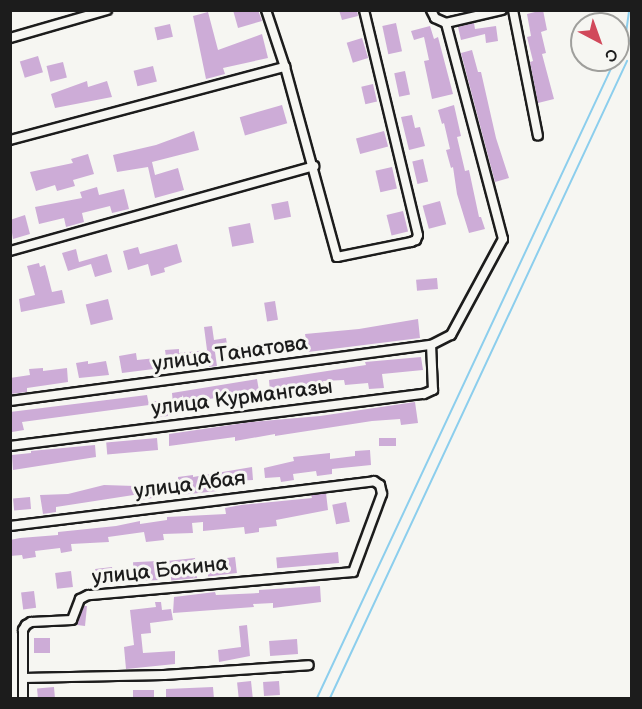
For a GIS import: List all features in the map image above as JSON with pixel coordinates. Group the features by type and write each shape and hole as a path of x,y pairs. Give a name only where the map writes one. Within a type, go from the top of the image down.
{"street":[{"path":"10,38 106,10"},
{"path":"266,10 314,166 337,257 411,242 416,240 418,235 364,10"},
{"path":"431,10 435,18 446,23 502,10"},
{"path":"513,10 538,136"},
{"name":"улица Танатова","path":"10,400 431,345 451,335 503,239 446,23"},
{"path":"10,140 285,67"},
{"path":"10,251 314,166"},
{"name":"улица Курмангазы","path":"10,446 424,394 433,390 431,345"},
{"name":"улица Абая","path":"10,526 374,481 380,485 382,494 353,572"},
{"name":"улица Бокина","path":"23,699 23,630 26,625 31,622 72,620 80,599 88,595 353,572"},
{"path":"24,678 164,675 309,665"}],"building":[{"path":"233,10 258,10 262,21 238,28"},
{"path":"339,10 357,10 358,16 342,20"},
{"path":"543,10 547,30 541,32 546,53 542,54 554,99 538,103 530,62 533,61 527,37 531,36 527,14"},
{"path":"208,12 218,50 262,34 268,58 223,68 225,74 206,79 193,16"},
{"path":"396,23 402,51 388,54 382,26"},
{"path":"474,23 475,29 496,26 498,41 486,43 485,34 461,40 458,27"},
{"path":"170,24 173,37 157,40 154,28"},
{"path":"430,26 434,39 438,37 453,94 432,99 424,61 429,60 424,37 414,40 411,31"},
{"path":"362,38 368,58 353,63 347,43"},
{"path":"472,50 478,72 481,72 496,138 509,178 495,182 461,53"},
{"path":"38,56 43,72 25,78 20,62"},
{"path":"63,62 67,78 50,82 47,66"},
{"path":"153,66 157,82 137,86 134,71"},
{"path":"405,71 410,94 399,97 394,73"},
{"path":"87,81 88,87 107,81 112,97 55,108 51,94"},
{"path":"373,84 377,102 365,104 361,87"},
{"path":"282,105 287,123 245,135 240,117"},
{"path":"454,105 461,136 457,137 465,171 469,170 479,217 485,229 469,233 457,194 453,167 451,168 446,150 450,149 444,123 442,124 438,110"},
{"path":"412,115 415,128 420,127 425,146 409,150 401,117"},
{"path":"194,131 199,150 152,162 155,175 178,168 184,190 155,198 148,167 117,172 113,155 156,145"},
{"path":"384,131 388,146 360,154 356,139"},
{"path":"88,154 94,174 73,180 75,186 57,191 55,185 36,191 30,172 73,163 71,159"},
{"path":"423,159 428,181 417,184 412,161"},
{"path":"392,167 397,188 380,192 375,171"},
{"path":"97,187 99,195 124,189 129,209 112,213 110,206 82,213 84,222 66,227 64,218 39,224 35,207 82,198 80,192"},
{"path":"288,201 291,217 274,220 271,204"},
{"path":"440,201 446,224 429,229 423,206"},
{"path":"403,211 408,231 392,235 387,215"},
{"path":"25,215 30,234 13,239 10,220"},
{"path":"250,223 254,243 232,247 228,227"},
{"path":"177,244 182,262 164,268 165,272 151,276 148,264 128,270 123,251 138,247 140,254"},
{"path":"76,249 79,262 107,254 112,272 95,277 91,264 68,271 62,253"},
{"path":"39,263 40,267 45,265 52,292 62,290 65,303 21,312 19,299 35,295 27,266"},
{"path":"437,278 438,289 417,291 416,280"},
{"path":"108,299 113,319 91,325 86,305"},
{"path":"275,301 278,320 267,321 264,303"},
{"path":"418,319 420,338 308,352 305,334 359,329"},
{"path":"212,326 214,340 226,338 228,350 215,352 217,366 209,367 209,362 122,373 119,356 136,353 137,360 166,357 165,350 179,349 179,353 207,350 204,327"},
{"path":"293,340 295,352 284,354 282,342"},
{"path":"252,345 253,357 237,358 236,346"},
{"path":"421,357 423,370 382,374 384,388 369,389 368,383 345,385 344,380 323,381 324,387 270,392 269,380 366,365 365,362"},
{"path":"88,361 88,364 106,361 109,375 79,378 76,363"},
{"path":"43,368 43,371 67,368 68,382 27,388 27,392 10,394 10,378 30,375 29,369"},
{"path":"257,379 259,391 244,393 244,399 231,401 230,396 173,404 172,393"},
{"path":"147,395 149,405 22,422 24,430 12,432 10,412"},
{"path":"166,400 168,416 155,417 153,402"},
{"path":"415,402 418,423 401,425 400,419 372,421 235,441 235,437 169,446 169,434"},
{"path":"157,438 158,450 107,454 106,442"},
{"path":"379,438 396,438 396,446 379,446"},
{"path":"95,445 96,457 13,470 12,455"},
{"path":"370,450 371,465 332,469 332,474 317,476 316,471 293,474 294,480 281,482 280,477 265,478 264,468 294,461 293,457 330,453 330,459 355,456 355,451"},
{"path":"252,467 253,480 234,481 234,484 216,486 217,491 180,495 180,491 158,493 158,497 141,500 140,494 56,507 56,512 43,514 40,495 68,494 104,485 135,486 178,480 178,477 193,475 193,477"},
{"path":"326,493 328,510 276,520 277,526 259,528 259,532 245,534 244,527 203,531 203,522 192,523 193,533 163,534 164,540 146,542 144,532 108,537 109,542 71,544 72,551 61,553 60,548 35,551 36,557 23,559 22,555 10,556 10,540 20,538 58,535 58,532 140,521 140,524 167,520 167,517 226,514 225,508 312,498 311,495"},
{"path":"30,497 31,509 14,510 13,498"},
{"path":"346,502 350,522 336,524 332,505"},
{"path":"338,552 339,563 277,568 276,557"},
{"path":"235,557 237,573 208,576 206,561"},
{"path":"195,558 197,578 171,581 169,561"},
{"path":"158,561 159,580 134,581 133,562"},
{"path":"112,567 114,583 97,585 95,569"},
{"path":"71,571 73,587 57,589 55,573"},
{"path":"320,586 321,602 273,608 273,603 253,604 254,607 173,613 174,597 215,592 216,595 259,593 259,590"},
{"path":"34,591 36,608 23,609 21,593"},
{"path":"155,602 161,602 162,610 171,609 173,620 150,623 151,633 141,634 143,653 175,651 175,664 126,669 124,647 134,645 130,610 156,607"},
{"path":"84,606 87,606 85,626 77,625"},
{"path":"247,625 250,656 219,662 218,650 241,647 239,626"},
{"path":"34,638 50,638 50,653 34,653"},
{"path":"297,639 298,654 270,656 269,641"},
{"path":"251,681 253,698 239,698 237,682"},
{"path":"279,681 280,695 264,696 263,682"},
{"path":"54,687 55,698 38,698 37,688"},
{"path":"213,687 214,699 166,699 166,689"},
{"path":"133,690 154,690 154,698 133,698"}],"waterway":[{"path":"317,698 609,72"},
{"path":"330,698 622,72"}]}
